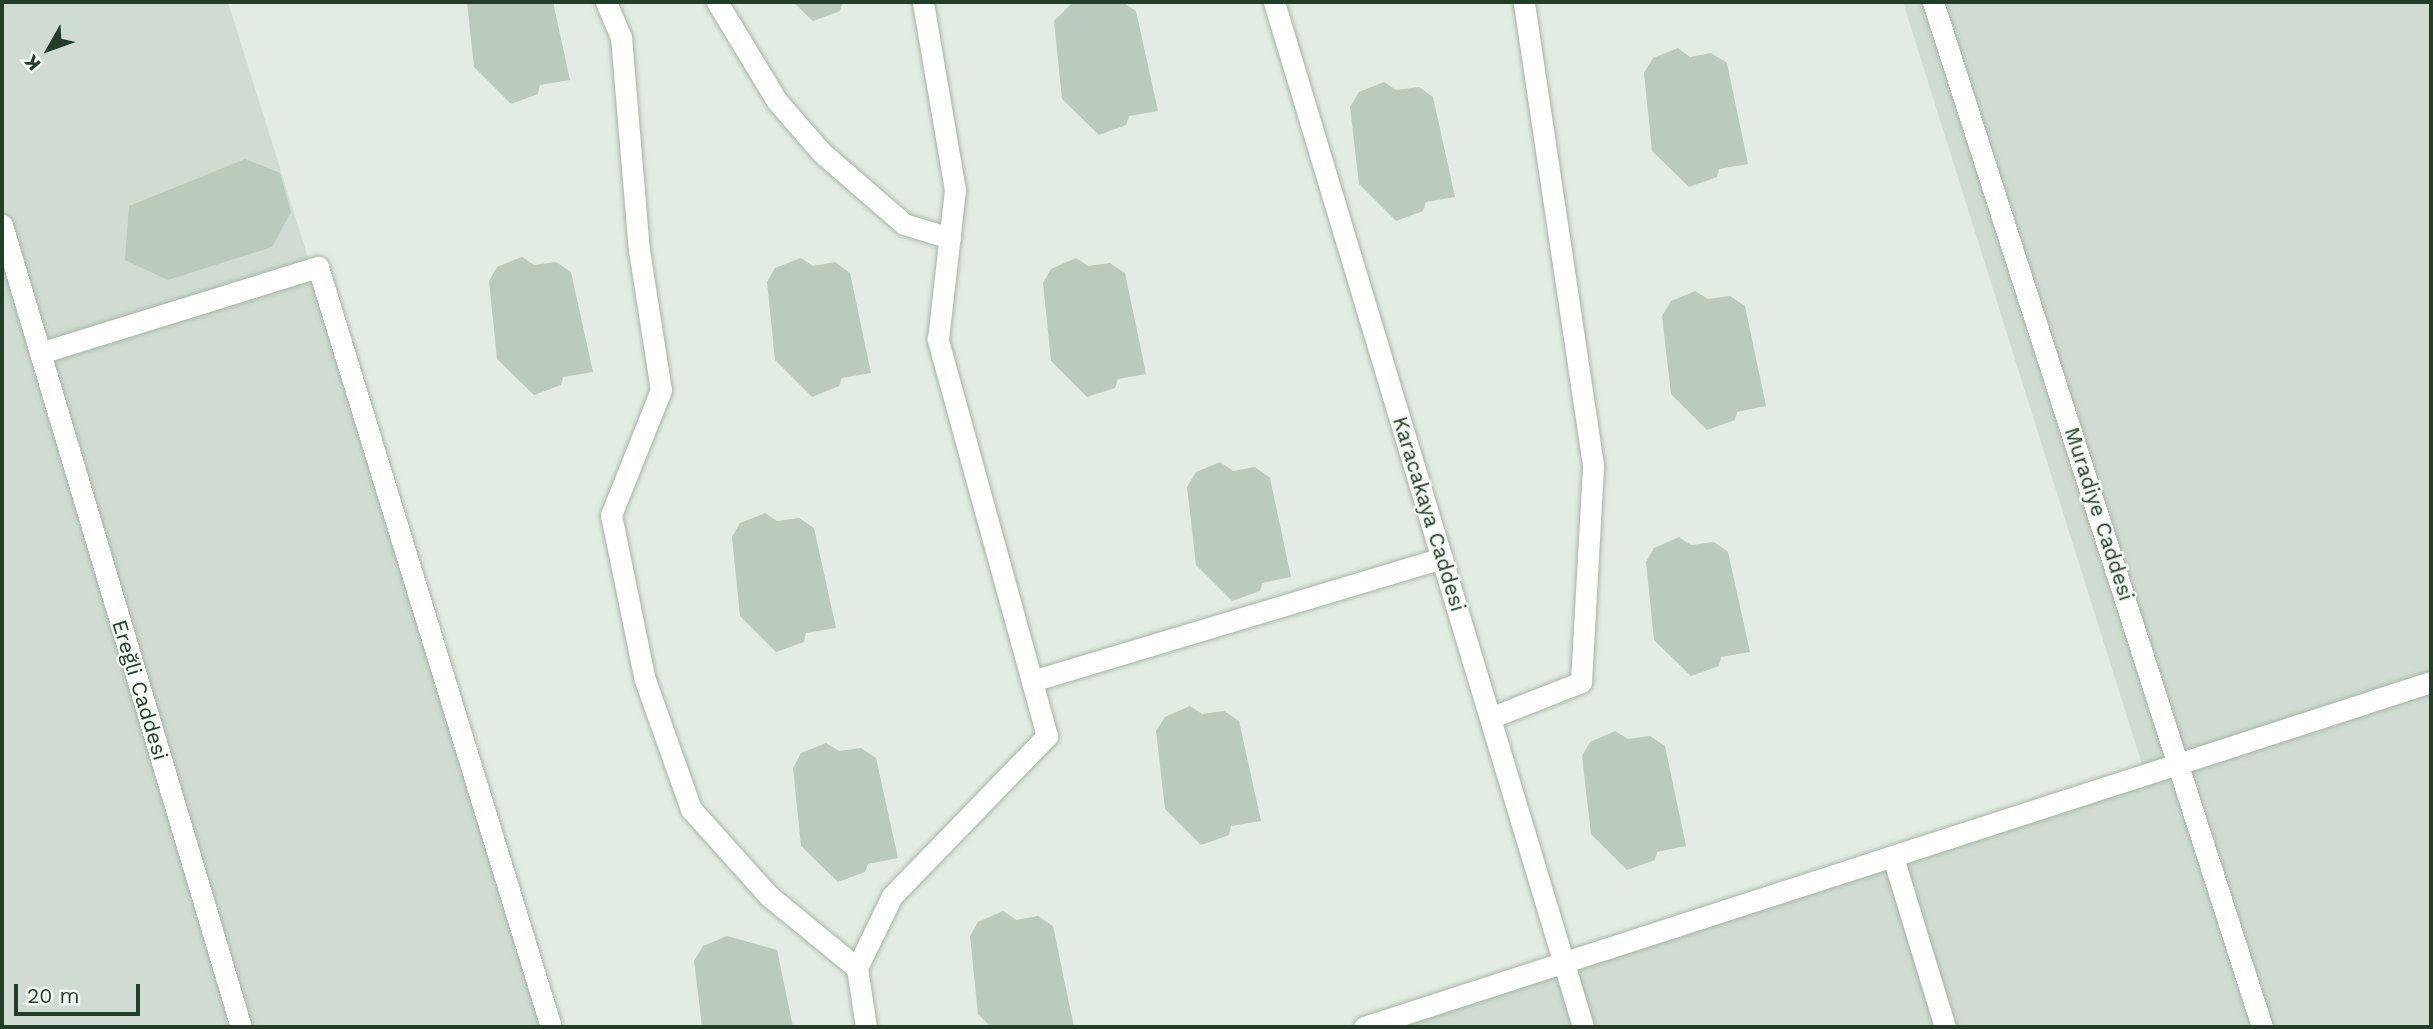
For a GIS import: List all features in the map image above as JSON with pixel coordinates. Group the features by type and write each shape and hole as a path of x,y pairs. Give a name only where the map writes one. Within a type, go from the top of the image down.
{"street":[{"path":"606,2 621,37 639,250 661,390 611,514 645,680 691,809 769,896 857,968"},
{"path":"718,2 777,101 821,152 904,224 950,238"},
{"path":"866,1027 857,968 892,896 1047,736 938,340 955,190 923,2"},
{"name":"Karacakaya Caddesi","path":"1274,2 1583,1027"},
{"path":"1490,718 1581,681 1593,465 1524,2"},
{"name":"Muradiye Caddesi","path":"1933,2 2262,1027"},
{"path":"2,225 9,271"},
{"path":"40,353 317,267 551,1027"},
{"name":"Ereğli Caddesi","path":"9,271 40,353 241,1027"},
{"path":"1032,681 1442,558"},
{"path":"1364,1027 2431,682"},
{"path":"1892,857 1945,1027"}],"shaded area":[{"path":"2,2 228,2 549,1027 2,1027"},
{"path":"1903,2 2431,2 2431,1027 1388,1027 2145,774"}],"building":[{"path":"467,2 553,2 570,80 540,85 538,94 511,104 474,67"},
{"path":"793,2 843,2 840,11 813,21"},
{"path":"1073,2 1123,2 1136,11 1158,111 1129,116 1126,125 1099,135 1062,99 1054,21"},
{"path":"1678,48 1690,57 1711,53 1727,63 1748,164 1719,169 1717,177 1689,187 1652,151 1644,73 1653,58"},
{"path":"1384,82 1396,90 1419,87 1433,97 1455,197 1426,202 1423,211 1396,221 1359,184 1350,107 1359,92"},
{"path":"245,159 280,173 291,212 272,247 168,280 125,260 129,206"},
{"path":"522,257 534,265 556,262 571,272 593,372 563,377 561,385 534,395 497,359 489,281 497,267"},
{"path":"801,258 813,266 835,262 850,273 871,373 842,378 839,386 812,397 775,360 767,282 775,268"},
{"path":"1076,258 1088,266 1110,263 1125,273 1146,374 1118,379 1115,388 1087,397 1051,361 1043,283 1051,269"},
{"path":"1695,291 1708,299 1730,296 1745,306 1766,406 1737,412 1735,420 1707,430 1671,394 1662,316 1671,301"},
{"path":"1220,462 1233,471 1255,467 1270,478 1291,577 1262,583 1260,591 1232,601 1196,565 1187,487 1196,472"},
{"path":"765,513 777,521 799,518 814,528 836,628 806,633 804,642 776,652 740,616 732,537 740,523"},
{"path":"1679,537 1691,545 1714,542 1728,552 1750,652 1721,657 1719,666 1691,676 1654,640 1646,562 1654,548"},
{"path":"1190,706 1202,714 1224,711 1239,721 1261,821 1231,826 1229,835 1201,845 1165,809 1156,731 1165,717"},
{"path":"1615,731 1628,739 1650,736 1665,746 1686,846 1657,852 1655,860 1627,870 1591,834 1582,756 1590,742"},
{"path":"826,743 839,751 861,748 876,758 898,858 868,864 865,872 838,882 801,846 793,768 801,753"},
{"path":"1003,911 1016,920 1038,916 1053,926 1074,1027 991,1027 978,1014 970,936 978,922"},
{"path":"727,936 777,950 793,1027 702,1027 694,961 703,946"}]}
